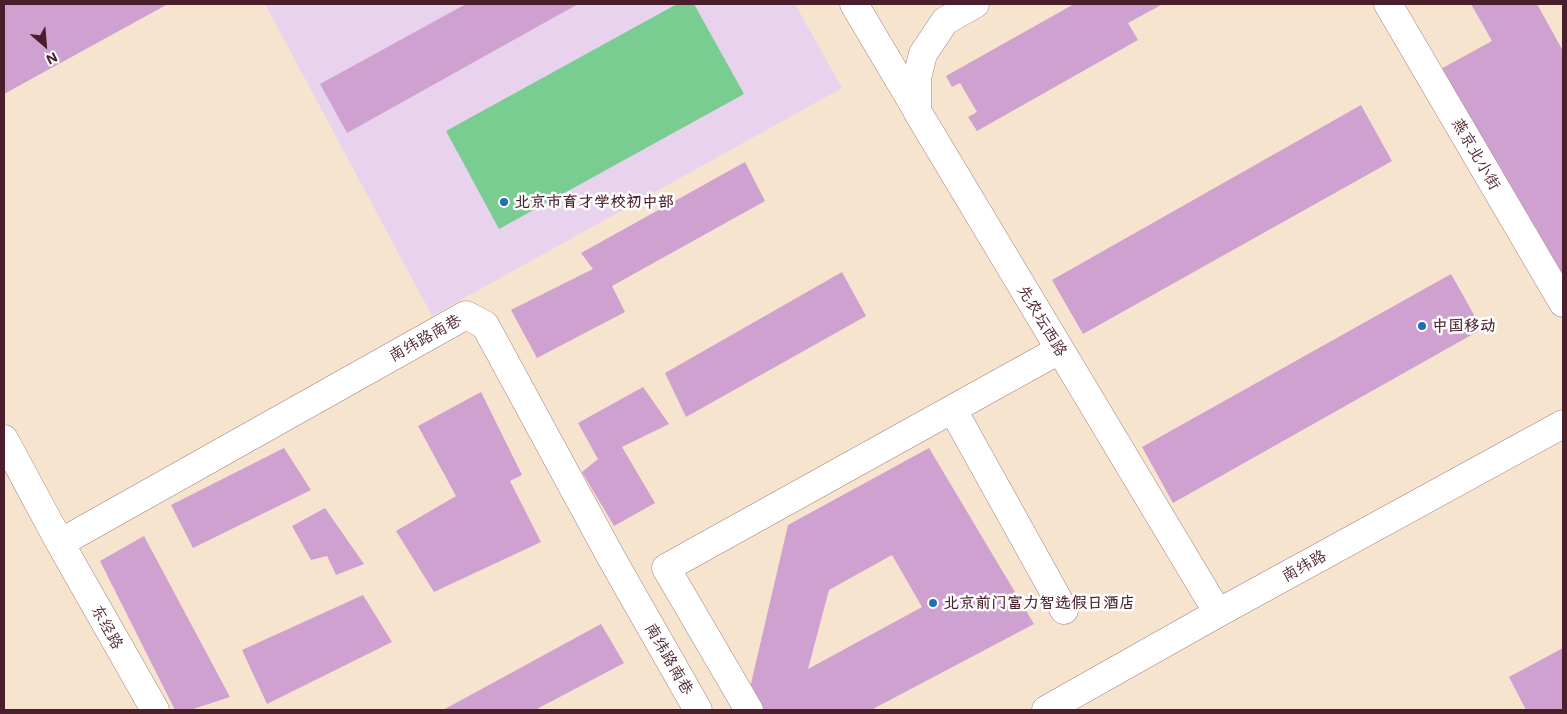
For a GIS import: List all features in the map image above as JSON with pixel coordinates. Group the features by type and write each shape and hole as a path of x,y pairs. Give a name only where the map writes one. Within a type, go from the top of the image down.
{"street":[{"name":"先农坛西路","path":"854,4 1218,613"},
{"path":"917,111 917,78 923,54 945,21 975,4"},
{"name":"燕京北小街","path":"1388,4 1563,303"},
{"name":"南纬路南巷","path":"60,543 466,314 485,325 612,559 698,710"},
{"path":"749,710 666,568 1060,350"},
{"path":"953,410 1064,610"},
{"name":"南纬路","path":"1046,710 1218,613 1563,424"},
{"name":"东经路","path":"4,439 60,543 155,710"}],"shaded area":[{"name":"北京市育才学校初中部","path":"265,4 795,4 842,88 432,316"}],"green space":[{"path":"677,4 694,4 744,94 499,229 446,131"}],"building":[{"path":"4,4 168,4 4,94"},
{"path":"466,4 578,4 347,133 320,84"},
{"path":"1074,4 1163,4 1128,23 1138,40 977,131 968,117 977,112 960,83 952,87 946,76"},
{"path":"1471,4 1537,4 1563,51 1563,278 1536,228 1528,232 1439,70 1492,41"},
{"path":"1361,105 1392,161 1083,334 1052,280"},
{"path":"745,162 765,201 612,286 625,312 537,358 511,310 593,269 581,253"},
{"path":"842,272 866,316 686,417 665,373"},
{"path":"1451,274 1482,329 1173,503 1142,447"},
{"path":"643,387 669,424 622,447 655,503 614,526 582,472 598,459 578,423"},
{"path":"481,392 522,475 510,481 541,542 434,592 396,531 456,496 418,426"},
{"path":"284,448 311,490 193,548 171,505"},
{"path":"929,448 1034,624 871,710 760,710 749,692 788,525","holes":["892,555 922,607 808,669 829,590"]},
{"path":"325,508 364,564 336,575 327,556 311,560 292,526"},
{"path":"144,536 230,697 190,710 175,710 100,561"},
{"path":"363,595 392,642 267,704 242,650"},
{"path":"601,624 624,663 535,710 443,710"},
{"path":"1563,648 1563,708 1559,710 1526,710 1509,677"}],"place":[{"name":"北京市育才学校初中部","path":"504,202"},
{"name":"中国移动","path":"1422,326"},
{"name":"北京前门富力智选假日酒店","path":"933,603"}]}
